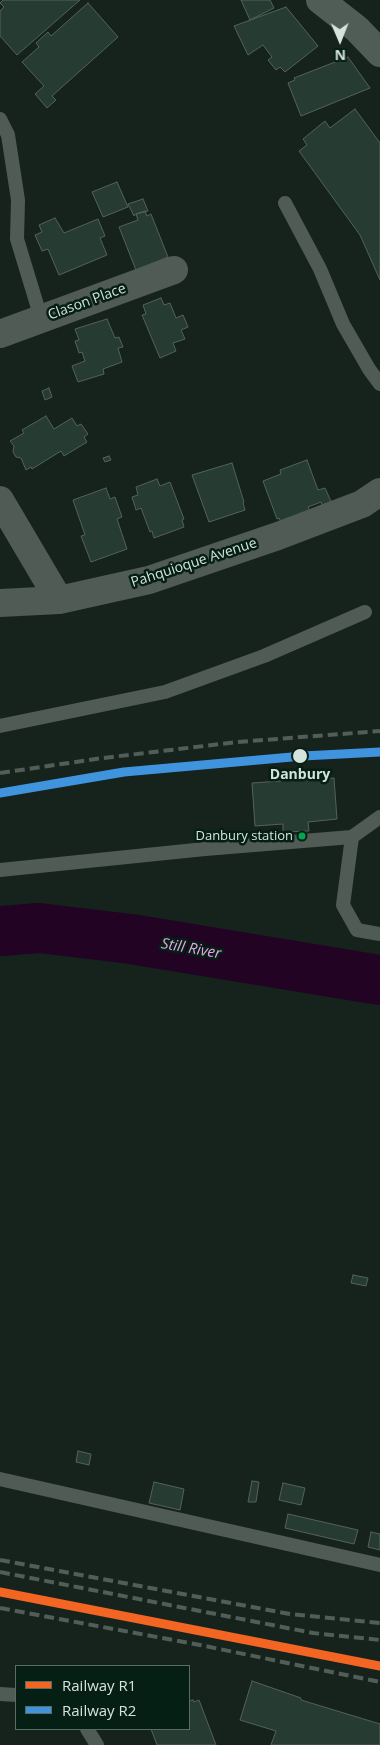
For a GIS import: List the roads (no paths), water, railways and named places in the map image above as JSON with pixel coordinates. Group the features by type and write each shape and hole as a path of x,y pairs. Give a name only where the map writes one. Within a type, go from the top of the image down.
{"street":[{"path":"320,0 357,29 380,53"},
{"name":"Clason Place","path":"0,334 174,270"},
{"name":"Pahquioque Avenue","path":"0,603 59,600 149,580 362,504 380,492"},
{"path":"0,500 59,600"}],"lane":[{"path":"0,119 10,144 18,200 18,239 41,318"},
{"path":"285,203 320,269 343,324 380,384"},
{"path":"0,726 165,692 264,656 365,612"},
{"path":"0,870 205,849 352,837 380,817"},
{"path":"352,837 343,905 357,930 380,934"},
{"path":"0,1479 380,1566"},
{"path":"0,1694 15,1695"},
{"path":"88,1730 97,1745"}],"waterway":[{"name":"Still River","path":"0,931 39,928 131,939 380,980"}],"railway":[{"path":"0,773 103,758 238,742 380,731"},
{"path":"303,756 380,752"},
{"path":"0,1560 290,1614 380,1623"},
{"path":"0,1572 313,1633 380,1640"},
{"path":"0,1592 380,1666"},
{"path":"0,1608 200,1645 380,1682"}],"rail line":[{"name":"R2","path":"0,793 124,772 303,756 380,752"},
{"name":"R1","path":"0,1592 380,1666"}],"place":[{"name":"Danbury","path":"300,756"},
{"name":"Danbury station","path":"302,836"}]}
